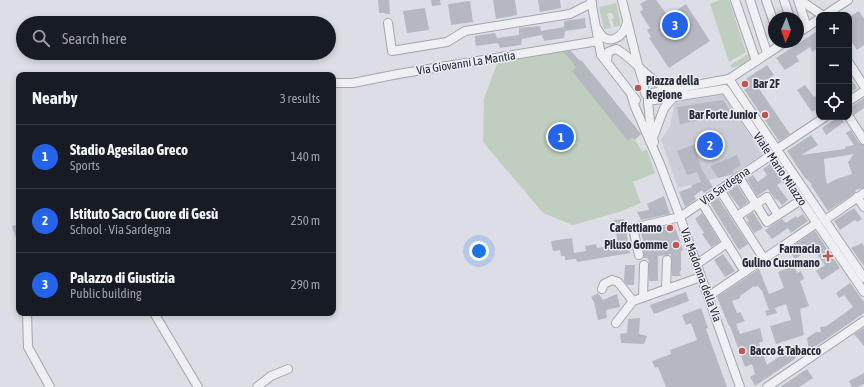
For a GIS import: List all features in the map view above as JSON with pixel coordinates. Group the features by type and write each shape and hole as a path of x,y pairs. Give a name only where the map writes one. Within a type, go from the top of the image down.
{"street":[{"path":"622,0 647,98 653,138 660,164"},
{"path":"735,0 756,61"},
{"path":"750,0 767,53"},
{"path":"766,0 770,12"},
{"path":"784,0 788,12"},
{"path":"799,0 817,12"},
{"path":"799,0 807,27"},
{"path":"830,12 848,0"},
{"path":"388,23 392,51 447,42 465,31 570,14 591,2 601,55 607,61 635,101 660,164"},
{"path":"804,29 816,21"},
{"path":"598,36 600,34 611,39 616,38 624,33 627,22"},
{"name":"Via Giovanni La Mantia","path":"336,83 353,83 598,36"},
{"path":"635,101 643,105 647,98 685,87 729,79 774,48"},
{"path":"607,61 608,52 616,49 638,65 656,82 664,86 685,87"},
{"path":"852,68 864,86"},
{"name":"Viale Mario Milazzo","path":"729,79 864,292"},
{"name":"Viale Mario Milazzo","path":"674,97 725,89 774,152 801,200 821,222 864,278"},
{"path":"852,99 864,91"},
{"path":"647,98 674,97"},
{"path":"653,138 662,112 674,97"},
{"name":"Via Sardegna","path":"639,255 633,228 680,217 821,120"},
{"path":"851,120 864,140"},
{"name":"Via Madonna della Via","path":"660,164 740,387"},
{"path":"739,177 767,222 801,200"},
{"path":"720,190 764,259"},
{"path":"708,296 861,195 864,207"},
{"path":"737,216 767,197 778,215"},
{"path":"702,203 745,272"},
{"path":"697,264 727,243"},
{"path":"666,289 667,260"},
{"path":"643,297 644,265"},
{"path":"616,323 633,301 701,276"},
{"path":"602,289 604,284 612,280 618,282 620,287 633,301"},
{"path":"27,316 28,347 50,387"},
{"path":"156,316 198,387"},
{"path":"767,387 864,321"},
{"path":"257,387 270,376 288,369"}],"shaded area":[{"path":"723,95 762,154 734,174 678,188 661,140 670,126 675,102"}],"green space":[{"path":"720,0 729,0 746,52 729,62 710,4"},
{"path":"616,3 621,26 614,27 612,19 614,18 612,13 607,13 611,28 604,29 599,7"},
{"path":"569,49 574,55 575,65 581,60 641,134 635,140 642,151 647,150 655,173 633,182 641,203 619,212 573,225 543,213 483,142 484,99 498,61"},
{"path":"750,53 751,59 742,65 732,68 730,65"}],"building":[{"path":"378,0 389,0 390,14 379,13"},
{"path":"431,0 440,0 441,5 432,6"},
{"path":"493,0 515,0 517,15 496,19"},
{"path":"538,0 560,0 561,8 540,12"},
{"path":"647,0 656,0 668,16 686,4 710,41 669,68 649,38 651,37 647,30 650,28 640,12 643,9 640,4"},
{"path":"470,1 473,22 451,25 448,4"},
{"path":"425,8 429,30 407,33 403,11"},
{"path":"859,11 864,19 864,45 857,50 852,42 852,15"},
{"path":"585,18 586,28 565,31 564,38 544,41 542,35 522,39 521,45 500,48 498,43 476,46 475,36 495,33 497,38 519,35 519,28 540,26 541,31 564,27 564,21"},
{"path":"816,32 816,49 812,52 810,47 796,56 799,61 785,70 776,58 791,48 804,48 804,40"},
{"path":"571,51 580,61 581,60 641,134 635,139 632,137 628,141 572,71 576,67 564,52"},
{"path":"767,65 774,75 757,86 790,134 779,141 740,83"},
{"path":"852,80 857,88 852,92"},
{"path":"805,85 814,97 816,96 816,110 812,112 797,90"},
{"path":"864,98 864,108 854,115 852,112 852,106"},
{"path":"723,100 732,113 725,117 719,111 705,113 706,119 680,124 677,107"},
{"path":"834,120 843,120 844,122 826,135 822,128"},
{"path":"851,130 859,143 864,145 864,188 855,190 856,192 828,211 811,185 812,184 805,178 787,151 811,135 818,145 801,155 845,149 845,147 854,145 846,133","holes":["854,154 848,162 852,174 827,184 824,159"]},
{"path":"704,138 707,147 696,151 702,170 713,187 704,193 702,190 694,196 696,199 685,207 679,192 692,187 691,185 701,182 697,172 687,175 677,151 698,143 698,140"},
{"path":"737,155 741,165 732,171 734,174 718,178 710,166"},
{"path":"770,164 782,182 777,185 788,200 782,205 777,199 776,200 768,189 757,196 747,179 753,175 758,182 767,175 763,169"},
{"path":"737,185 748,202 740,208 728,192"},
{"path":"664,196 670,214 641,220 637,212 649,210 647,204"},
{"path":"718,198 748,244 739,250 710,203"},
{"path":"854,208 862,219 857,222 855,220 840,230 834,221"},
{"path":"753,212 763,228 754,233 747,222 749,221 746,217"},
{"path":"702,213 720,242 711,247 702,234 704,233 695,219"},
{"path":"803,214 808,221 791,233 788,228 772,239 765,230 782,219 786,223 796,216 797,218"},
{"path":"624,219 630,253 577,262 576,259 565,260 565,256 561,256 560,250 553,251 551,241 572,238 574,253 586,251 585,246 596,244 597,248 618,245 614,220"},
{"path":"674,224 683,250 681,251 681,271 679,272 681,276 672,276 671,254 658,256 658,281 649,281 648,258 643,258 644,254 642,244 644,244 641,232"},
{"path":"16,225 16,238 12,226"},
{"path":"815,231 840,268 822,280 816,271 825,265 812,248 795,259 788,249"},
{"path":"862,243 864,246 864,266 851,248"},
{"path":"723,254 735,271 725,277 714,260"},
{"path":"625,265 635,265 634,285 627,285 624,281"},
{"path":"794,266 797,273 801,271 804,279 800,281 809,306 800,309 804,335 776,344 770,326 791,320 786,304 775,308 777,313 767,316 765,311 769,310 762,291 758,286 754,286 740,296 740,298 732,301 737,313 740,312 745,321 736,324 740,334 760,328 763,341 759,343 767,365 790,349 796,358 755,386 750,377 755,374 752,364 745,367 730,326 717,297 759,269 769,294 784,288 778,272"},
{"path":"850,283 864,302 864,313 809,351 807,338 816,332 821,332 820,327 827,326 853,307 844,295 839,298 836,293"},
{"path":"686,292 689,301 654,314 650,305"},
{"path":"598,293 603,300 617,294 620,307 606,310 607,318 598,320 594,302 591,297"},
{"path":"701,308 708,328 706,329 727,387 666,387 658,367 655,368 652,361 671,354 670,350 697,340 691,323 686,325 682,315"},
{"path":"640,318 639,334 647,336 644,344 621,343 620,334 627,333 628,319"},
{"path":"864,328 864,346 854,334"},
{"path":"807,369 813,378 799,387 780,387"},
{"path":"864,373 864,384 858,387 852,387 849,381"}],"place":[{"name":"Palazzo di Giustizia","path":"675,25"},
{"name":"Bar 2F","path":"745,84"},
{"name":"Piazza della Regione","path":"638,88"},
{"name":"Bar Forte Junior","path":"765,115"},
{"name":"Stadio Agesilao Greco","path":"561,137"},
{"name":"Istituto Sacro Cuore di Gesù","path":"710,145"},
{"name":"Caffettiamo","path":"670,228"},
{"name":"Piluso Gomme","path":"676,245"},
{"name":"Farmacia Gulino Cusumano","path":"828,256"},
{"name":"Bacco & Tabacco","path":"742,351"}]}
